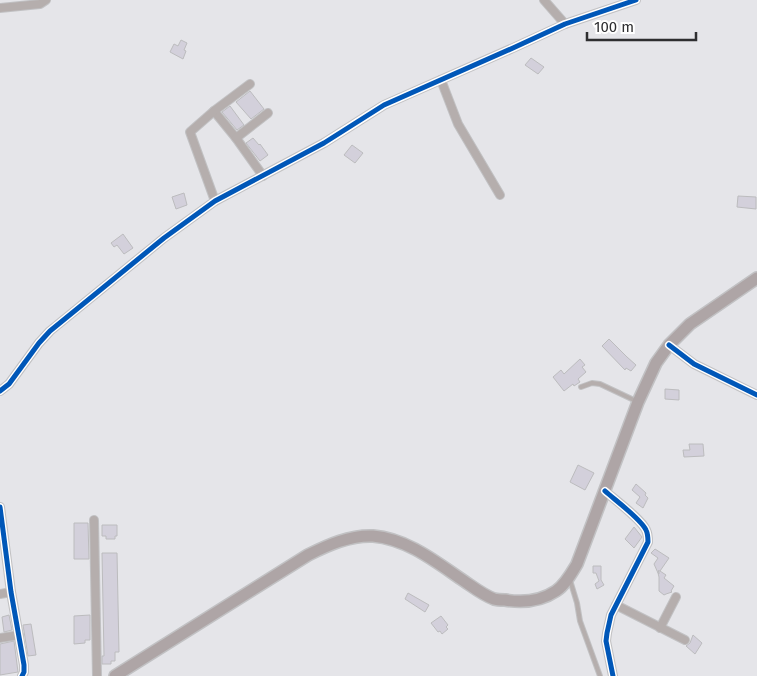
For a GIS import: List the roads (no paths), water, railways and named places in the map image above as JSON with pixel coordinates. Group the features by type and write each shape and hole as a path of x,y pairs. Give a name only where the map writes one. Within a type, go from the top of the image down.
{"main road":[{"path":"114,676 308,554 347,539 372,536 404,543 428,556 494,599 518,602 540,599 557,590 569,578 577,564 638,402 656,363 669,345 690,324 757,278"}],"street":[{"path":"0,8 40,4 46,0"},
{"path":"544,0 565,24"},
{"path":"0,392 9,384 50,331 164,238 215,201 324,142 384,105 565,24 636,0"},
{"path":"441,80 458,124 500,195"},
{"path":"215,201 190,132 250,84"},
{"path":"214,111 263,176"},
{"path":"236,138 268,113"},
{"path":"669,345 694,364 757,395"},
{"path":"605,491 640,522 647,531 648,537 648,542 611,615 606,641 613,676"},
{"path":"0,507 2,549 25,668 22,676"},
{"path":"94,520 97,676"},
{"path":"0,594 11,592"},
{"path":"660,628 676,597"},
{"path":"616,605 685,640"},
{"path":"0,638 19,635"}],"lane":[{"path":"582,387 600,384 638,402"},
{"path":"569,578 580,622 600,676"}]}
